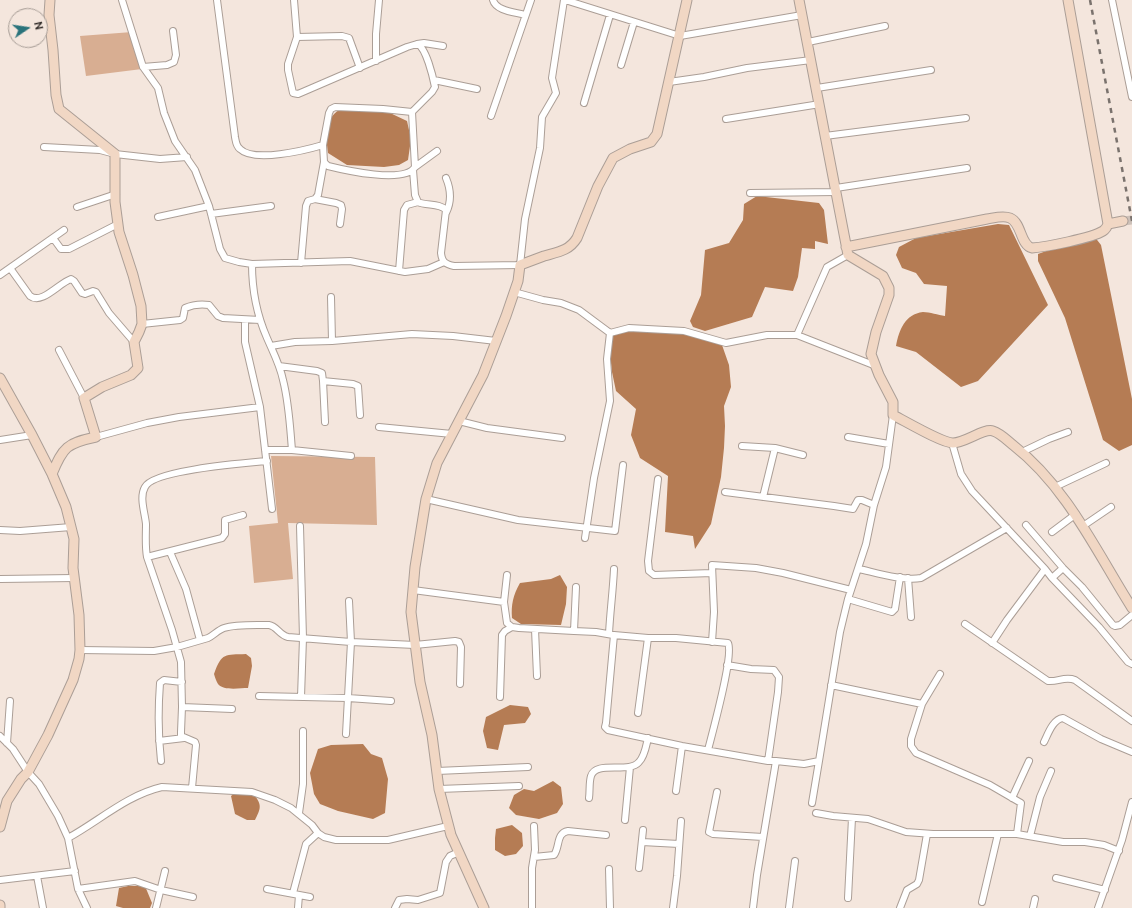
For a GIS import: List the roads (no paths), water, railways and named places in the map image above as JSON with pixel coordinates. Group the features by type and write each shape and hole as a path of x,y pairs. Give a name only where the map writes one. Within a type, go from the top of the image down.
{"street":[{"path":"50,0 49,15 56,95 59,109 115,154 119,232 141,306 142,324 140,332 134,342"},
{"path":"122,0 143,67 158,88 169,128 175,141 196,170 209,206 223,254 230,260 252,264 350,261 399,271 414,272 428,269 444,262"},
{"path":"217,0 225,68 237,145 243,152 279,155 323,145"},
{"path":"294,0 297,37 288,64 288,70 292,90 296,94 417,44 424,43 443,46"},
{"path":"376,61 376,34 379,0"},
{"path":"493,0 495,5 499,8 525,15"},
{"path":"491,116 531,0"},
{"path":"484,908 448,826 439,790 432,735 420,682 411,612 415,568 426,499 437,463 483,375 514,292 520,266 524,220 540,148 542,117 556,93 552,78 566,0 680,36 802,15"},
{"path":"446,178 450,190 450,204 446,213 441,253 444,262 454,266 520,266 544,256 566,250 573,245 598,186 613,158 630,149 651,142 657,134 687,0"},
{"path":"799,0 847,251 883,276 889,288 889,295 876,332 871,354 893,402 893,415 886,466 874,505 866,544 848,599 840,632 812,803"},
{"path":"797,334 827,267 847,251 980,220 1005,217 1011,218 1015,222 1029,247 1037,248 1090,236 1106,228 1108,224 1068,0"},
{"path":"1112,0 1132,97"},
{"path":"584,103 610,15"},
{"path":"621,65 634,22"},
{"path":"808,42 885,26"},
{"path":"143,67 167,65 174,62 176,55 172,30"},
{"path":"297,37 342,36 349,38 360,68"},
{"path":"417,44 422,47 434,80 434,89 412,112 415,195 418,202"},
{"path":"669,82 704,77 747,68 811,60"},
{"path":"817,88 931,70"},
{"path":"434,80 477,89"},
{"path":"726,119 820,104"},
{"path":"316,199 324,162 323,145 331,109 336,107 412,112"},
{"path":"825,136 966,118"},
{"path":"44,147 100,150 115,154 160,159 187,157"},
{"path":"324,162 328,166 334,168 370,174 395,175 409,172 437,151"},
{"path":"750,193 836,190 967,168"},
{"path":"77,207 116,194"},
{"path":"301,263 306,206 308,202 316,199 341,205 342,209 340,224"},
{"path":"399,271 404,210 407,205 418,202 425,205 441,206 445,209 446,213"},
{"path":"158,216 209,206"},
{"path":"211,214 271,206"},
{"path":"1108,224 1123,221"},
{"path":"53,238 62,249 69,249 118,224"},
{"path":"0,275 64,230"},
{"path":"252,264 252,288 255,304 283,380 287,399 292,450"},
{"path":"10,268 33,298 40,298 71,279 82,293 86,294 93,291 96,292 109,312 134,342 138,368 131,375 102,387 84,398"},
{"path":"514,292 561,303 579,310 610,333"},
{"path":"331,297 332,341"},
{"path":"142,324 180,320 183,318 185,308 205,304 209,305 218,316 223,318 260,320"},
{"path":"245,320 245,342 260,407 272,509"},
{"path":"610,333 629,328 684,331 726,343 767,335 797,334 876,366"},
{"path":"585,538 594,478 610,401 607,359 610,333"},
{"path":"271,346 295,342 332,341 412,334 453,336 496,341"},
{"path":"59,350 84,398 96,437"},
{"path":"279,366 322,373 325,422"},
{"path":"0,378 52,474 66,507 74,539 73,568 79,615 80,650 73,680 48,735 28,772 21,779 7,802 0,827"},
{"path":"323,381 356,384 359,393 360,415"},
{"path":"52,474 58,459 67,446 83,440 147,423 179,417 260,407"},
{"path":"893,415 940,439 952,443 993,430 1022,452 1055,487 1076,514 1109,572 1132,608"},
{"path":"459,421 501,431 562,438"},
{"path":"379,427 452,434"},
{"path":"1022,452 1068,432"},
{"path":"0,440 32,435"},
{"path":"848,437 889,444"},
{"path":"952,443 961,474 972,491 1099,627 1128,662 1132,664"},
{"path":"742,446 775,448 803,456"},
{"path":"763,498 775,448"},
{"path":"265,450 292,450 351,456"},
{"path":"184,738 180,732 182,707 181,662 172,630 147,557 145,545 146,523 143,495 144,488 153,480 188,470 267,461"},
{"path":"1055,487 1106,462"},
{"path":"426,499 518,520 615,531 623,465"},
{"path":"658,479 648,561 649,571 654,575 712,573"},
{"path":"725,492 851,509 853,509 858,500 874,505"},
{"path":"1083,526 1111,507"},
{"path":"1052,532 1076,514"},
{"path":"147,557 222,538 225,534 225,520 227,518 242,515"},
{"path":"1026,524 1063,568 1082,587 1113,625 1120,625 1132,615"},
{"path":"300,526 303,638 301,697"},
{"path":"0,530 20,531 71,527"},
{"path":"859,569 908,578 924,577 1008,528"},
{"path":"170,552 189,595 200,640"},
{"path":"712,642 714,612 712,565 756,568 783,573 851,590"},
{"path":"1052,578 1063,568"},
{"path":"614,569 611,607 612,635 605,727 608,730 682,746 768,761 804,764 819,761"},
{"path":"992,643 1045,569"},
{"path":"507,575 504,602 507,623 512,627 596,632 612,635 648,638 676,638 728,643 730,648 719,708 708,750"},
{"path":"848,599 892,612 895,609 900,577"},
{"path":"0,579 74,578"},
{"path":"908,578 911,617"},
{"path":"574,631 576,587"},
{"path":"413,590 504,602"},
{"path":"346,734 351,642 349,601"},
{"path":"966,624 1048,681 1057,681 1068,678 1075,680 1132,721"},
{"path":"80,650 137,652 154,651 177,647 213,636 220,630 230,626 269,625 273,626 284,636 303,638 415,645 459,642 461,647 460,684"},
{"path":"500,697 502,635 505,631 512,627"},
{"path":"535,629 537,676"},
{"path":"638,713 648,638"},
{"path":"727,665 751,669 774,670 779,677 768,761"},
{"path":"940,674 922,704 911,739 913,750 916,753 990,785 1021,803 1017,834"},
{"path":"161,761 158,708 160,683 164,680 182,682"},
{"path":"831,684 922,704"},
{"path":"260,696 348,698 391,701"},
{"path":"7,742 10,701"},
{"path":"182,707 232,709"},
{"path":"1044,742 1056,721 1063,718 1102,739 1132,752"},
{"path":"299,813 303,784 303,731"},
{"path":"0,736 13,749 28,772 39,784 68,838 78,889 87,908"},
{"path":"159,741 184,738 195,742 192,788"},
{"path":"589,798 591,775 595,770 600,768 630,767 639,763 648,738"},
{"path":"676,791 682,746"},
{"path":"753,908 776,761"},
{"path":"1012,798 1028,761"},
{"path":"437,771 528,767"},
{"path":"625,820 630,767"},
{"path":"1030,836 1040,797 1051,770"},
{"path":"439,790 519,786"},
{"path":"68,838 88,827 124,802 152,789 162,787 252,792 275,800 299,813 318,833 324,837 336,840 388,840 448,826"},
{"path":"717,792 709,832 713,834 763,837"},
{"path":"1098,908 1118,851 1132,802"},
{"path":"816,813 868,819 906,832 927,834 1017,834 1063,842 1085,842 1104,845 1118,851"},
{"path":"848,898 852,818"},
{"path":"673,908 681,822"},
{"path":"532,908 534,826"},
{"path":"639,868 643,830"},
{"path":"534,857 554,855 557,851 561,834 564,832 568,831 606,835"},
{"path":"298,908 296,894 306,844 318,833"},
{"path":"900,908 907,890 917,884 919,880 927,834"},
{"path":"982,902 998,834"},
{"path":"642,842 680,844"},
{"path":"395,908 399,900 418,900 440,893 446,862 450,856 459,852"},
{"path":"789,908 795,861"},
{"path":"609,869 610,908"},
{"path":"0,880 75,871"},
{"path":"156,908 165,871"},
{"path":"37,876 43,908"},
{"path":"1056,878 1105,890"},
{"path":"78,889 135,881 161,890 193,897"},
{"path":"267,889 310,897"},
{"path":"1033,908 1035,899"}],"tunnel":[{"path":"1123,221 1132,220"}],"railway":[{"path":"1090,0 1132,221"}]}
